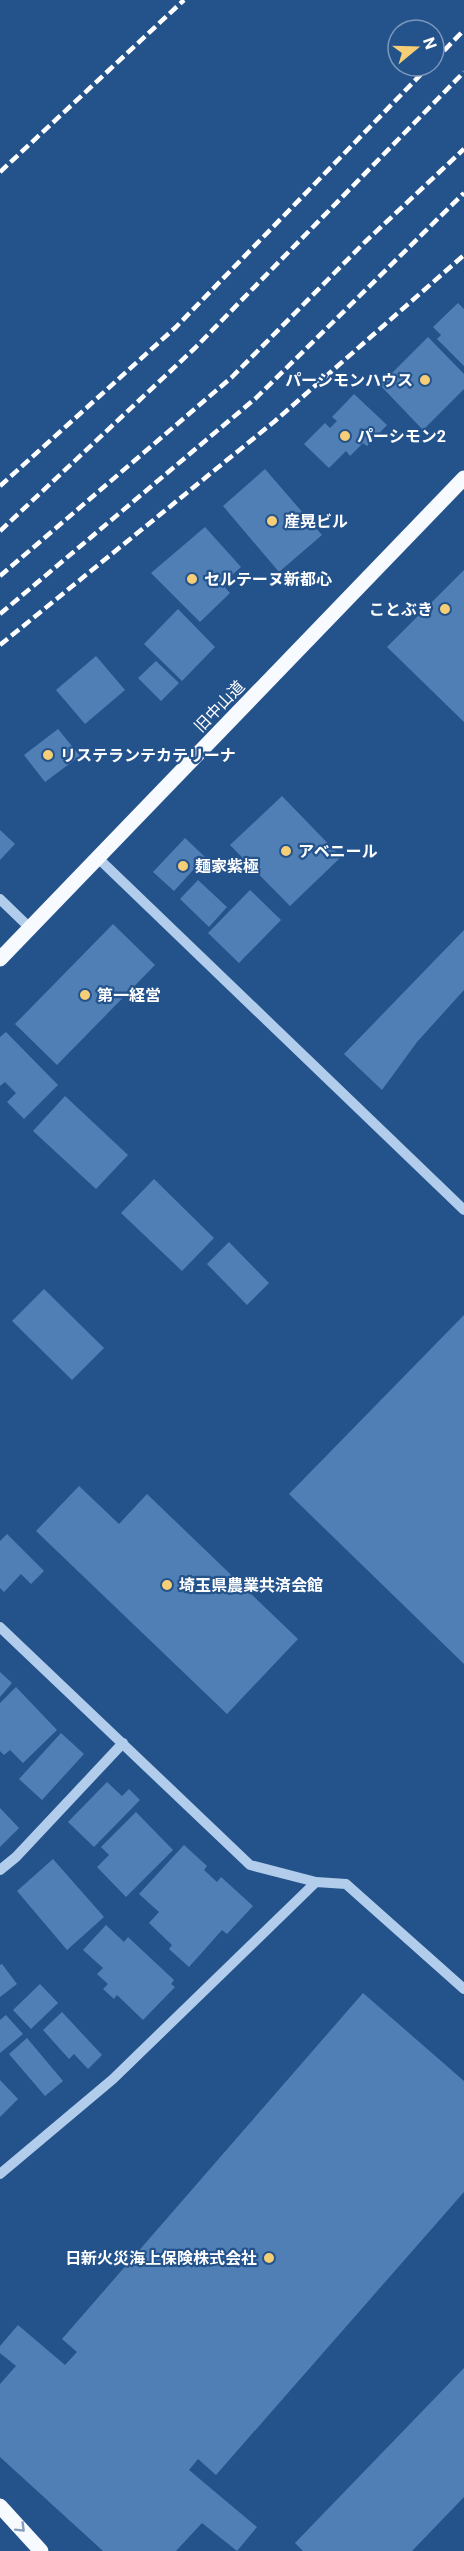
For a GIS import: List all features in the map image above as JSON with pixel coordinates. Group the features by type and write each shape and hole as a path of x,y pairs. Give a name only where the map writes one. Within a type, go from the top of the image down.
{"main road":[{"name":"旧中山道","path":"0,960 464,478"},
{"path":"0,2506 41,2551"}],"street":[{"path":"98,858 464,1210"},
{"path":"0,899 30,928"},
{"path":"0,1627 250,1864 316,1882 346,1884 464,1989"},
{"path":"0,1870 16,1857 123,1743"},
{"path":"0,2174 113,2079 316,1882"}],"building":[{"path":"458,303 464,309 464,366 437,339 441,335 433,327"},
{"name":"パーシモンハウス","path":"428,337 464,374 464,389 423,430 380,385"},
{"name":"パーシモン2","path":"354,394 387,425 367,446 363,443 350,456 346,451 329,468 304,444 325,423 330,428 337,421 332,417"},
{"name":"産晃ビル","path":"265,469 322,535 279,572 223,506"},
{"name":"セルテーヌ新都心","path":"205,527 241,567 222,584 230,593 200,622 151,573"},
{"name":"ことぶき","path":"464,570 464,722 387,647"},
{"path":"178,609 215,647 182,681 144,644"},
{"path":"96,656 125,690 85,724 56,690"},
{"path":"156,661 179,683 161,701 138,678"},
{"path":"58,729 80,756 45,782 24,755"},
{"name":"アベニール","path":"282,796 341,857 290,906 230,845"},
{"path":"0,830 15,844 0,860"},
{"path":"185,838 205,857 174,891 153,872"},
{"path":"198,880 227,907 209,927 180,899"},
{"path":"250,890 281,920 239,963 208,933"},
{"name":"第一経営","path":"113,924 155,965 57,1065 15,1024"},
{"path":"464,930 464,990 417,1042 382,1090 344,1054"},
{"path":"6,1032 58,1085 24,1119 7,1102 16,1093 5,1082 0,1086 0,1037"},
{"path":"65,1096 128,1155 96,1189 33,1131"},
{"path":"154,1179 214,1238 182,1271 121,1213"},
{"path":"229,1242 269,1283 247,1305 207,1264"},
{"path":"44,1289 104,1348 72,1380 12,1321"},
{"path":"464,1315 464,1664 289,1494"},
{"name":"埼玉県農業共済会館","path":"79,1486 119,1524 147,1494 298,1639 227,1714 36,1531"},
{"path":"7,1534 44,1571 31,1584 21,1574 4,1592 0,1588 0,1541"},
{"path":"0,1672 12,1683 0,1697"},
{"path":"16,1687 57,1730 23,1763 10,1750 4,1755 0,1751 0,1703"},
{"path":"61,1733 84,1754 42,1800 19,1779"},
{"path":"107,1782 122,1796 129,1789 140,1800 94,1847 68,1822"},
{"path":"0,1808 19,1828 0,1847"},
{"path":"136,1812 173,1850 126,1897 97,1867 109,1855 101,1847"},
{"path":"184,1845 207,1866 204,1870 217,1882 221,1877 253,1906 227,1934 222,1930 189,1967 169,1949 172,1945 149,1923 159,1912 139,1894"},
{"path":"53,1859 104,1917 67,1950 17,1891"},
{"path":"106,1925 124,1942 128,1937 174,1980 171,1984 175,1987 143,2020 117,1995 114,1999 103,1989 108,1984 97,1974 103,1968 83,1950"},
{"path":"2,1964 17,1984 0,1997 0,1965"},
{"path":"40,1984 58,2003 31,2029 13,2010"},
{"name":"日新火災海上保険株式会社","path":"363,1993 464,2081 464,2192 216,2475 198,2459 189,2470 257,2527 237,2551 202,2523 176,2551 103,2551 0,2457 0,2384 16,2366 0,2353 0,2346 18,2325 65,2365 77,2352 62,2339"},
{"path":"62,2012 102,2055 88,2069 74,2054 69,2059 43,2030"},
{"path":"6,2015 23,2034 0,2053 0,2020"},
{"path":"27,2038 63,2081 45,2096 9,2054"},
{"path":"0,2080 18,2099 0,2117"},
{"path":"464,2368 464,2497 412,2551 303,2551 295,2543"}],"railway":[{"path":"0,172 184,0"},
{"path":"446,49 464,30"},
{"path":"0,531 195,348 464,72"},
{"path":"0,486 176,327 417,78"},
{"path":"0,576 232,377 365,242 464,149"},
{"path":"0,614 256,398 464,193"},
{"path":"0,645 275,421 464,255"}],"place":[{"name":"パーシモンハウス","path":"425,380"},
{"name":"パーシモン2","path":"345,436"},
{"name":"産晃ビル","path":"272,521"},
{"name":"セルテーヌ新都心","path":"192,579"},
{"name":"ことぶき","path":"445,609"},
{"name":"リステランテカテリーナ","path":"48,755"},
{"name":"アベニール","path":"286,851"},
{"name":"麺家紫極","path":"183,866"},
{"name":"第一経営","path":"85,995"},
{"name":"埼玉県農業共済会館","path":"167,1585"},
{"name":"日新火災海上保険株式会社","path":"269,2258"}]}
